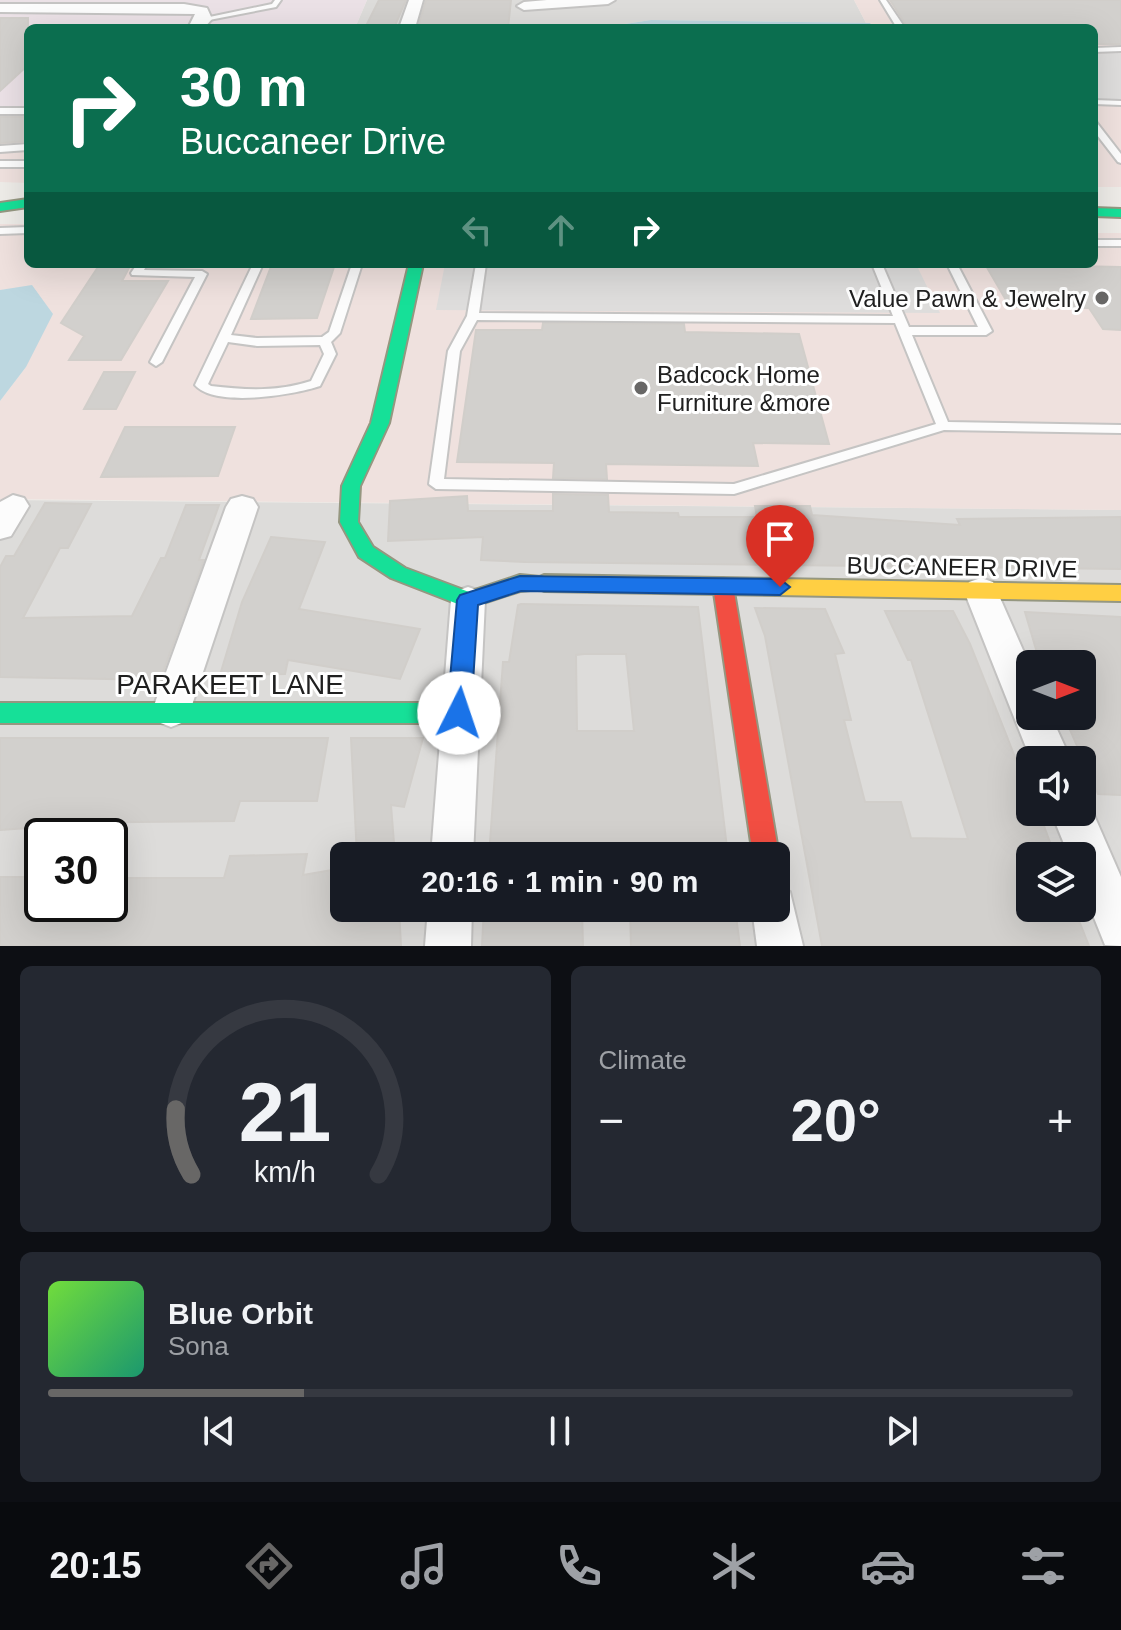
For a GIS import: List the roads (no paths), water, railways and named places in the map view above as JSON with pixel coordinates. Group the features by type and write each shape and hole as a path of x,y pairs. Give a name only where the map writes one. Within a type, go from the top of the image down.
{"street":[{"path":"408,24 416,0"},
{"path":"522,24 524,3 608,0"},
{"path":"0,8 201,19"},
{"path":"0,188 24,188"},
{"path":"0,208 24,206"},
{"path":"1098,212 1121,213"},
{"path":"415,268 380,423 351,486 349,522 366,552 398,573 468,600 453,842"},
{"path":"171,711 242,507"},
{"name":"BUCCANEER DRIVE","path":"468,600 520,583 1121,593"},
{"path":"723,586 764,842"},
{"path":"981,591 1016,676"},
{"name":"PARAKEET LANE","path":"0,713 459,713"},
{"path":"1078,826 1121,929"},
{"path":"448,946 449,922"},
{"path":"776,922 780,946"}],"lane":[{"path":"201,19 274,6 278,0"},
{"path":"883,0 898,24"},
{"path":"1098,50 1121,49"},
{"path":"1098,102 1121,103"},
{"path":"0,111 24,111"},
{"path":"1098,133 1121,160"},
{"path":"0,149 24,147"},
{"path":"0,164 24,164"},
{"path":"0,231 24,230"},
{"path":"1098,243 1121,243"},
{"path":"139,268 136,273 202,274 156,362"},
{"path":"256,268 201,385 207,390 281,393 304,388 316,383 330,354 325,341"},
{"path":"224,338 257,342 325,341 334,333 356,268"},
{"path":"480,268 473,316 454,351 436,484 734,489 943,426 1121,429"},
{"path":"879,268 943,426"},
{"path":"473,316 902,326 986,331 954,268"}],"water":[{"path":"651,20 871,24 625,24"},
{"path":"32,285 53,314 26,367 0,401 0,290"}],"place":[{"name":"Value Pawn & Jewelry","path":"1102,298"},
{"name":"Badcock Home Furniture &more","path":"641,388"}]}
